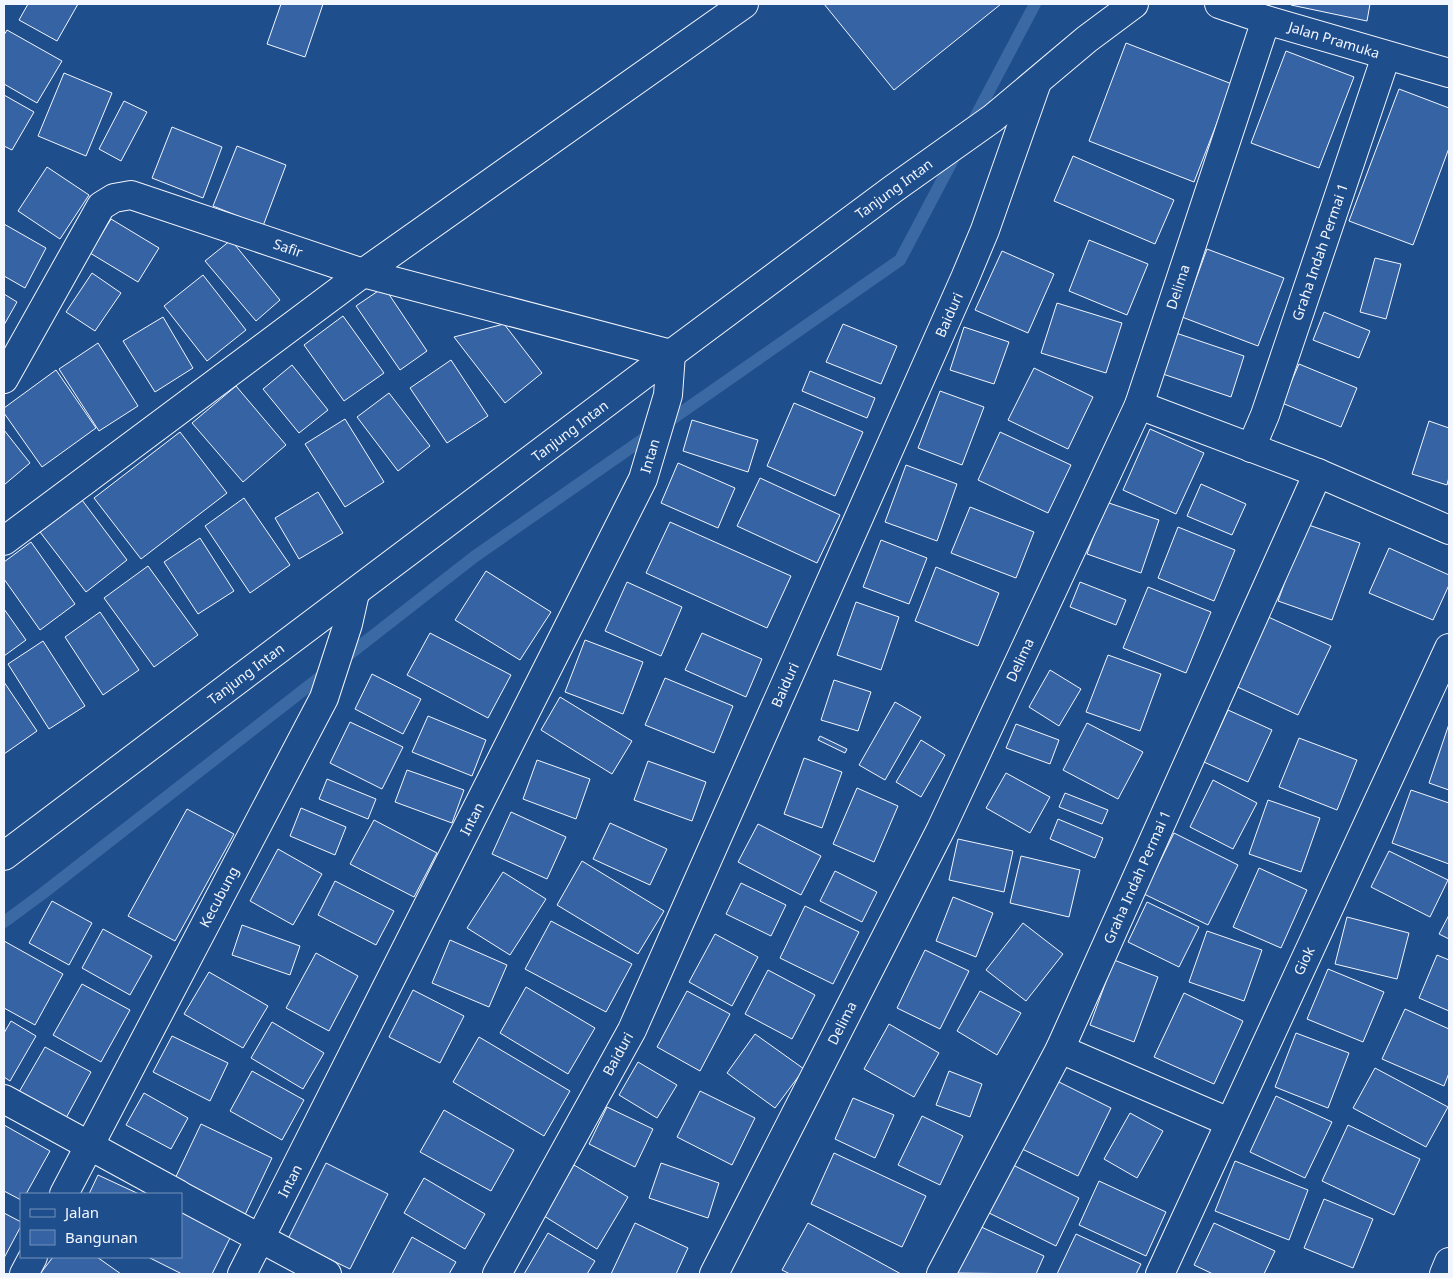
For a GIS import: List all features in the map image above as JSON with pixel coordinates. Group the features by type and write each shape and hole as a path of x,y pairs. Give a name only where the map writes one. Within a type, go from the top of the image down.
{"street":[{"path":"4,541 363,273 744,4"},
{"name":"Tanjung Intan","path":"4,856 671,354 893,189 993,118 1087,39 1134,4"},
{"name":"Jalan Pramuka","path":"1219,4 1266,20 1449,73"},
{"name":"Delima","path":"714,1274 941,829 1139,405 1266,20"},
{"name":"Graha Indah Permai 1","path":"1251,448 1268,405 1386,56"},
{"name":"Baiduri","path":"497,1274 632,1030 965,278 985,230 1032,85"},
{"name":"Safir","path":"4,380 102,206 114,198 131,195 363,273 671,354"},
{"name":"Intan","path":"242,1274 643,479 668,395 671,354"},
{"path":"1139,405 1318,473 1449,530"},
{"name":"Graha Indah Permai 1","path":"941,1274 1060,1049 1318,473"},
{"name":"Kecubung","path":"64,1193 324,698 348,624 354,593"},
{"name":"Giok","path":"1160,1274 1449,648"},
{"path":"1060,1049 1229,1122"},
{"path":"4,1099 176,1193"},
{"path":"182,1197 327,1274"},
{"path":"24,1274 32,1258"},
{"path":"1444,1274 1449,1262"}],"building":[{"path":"28,4 78,4 57,41 19,20"},
{"path":"281,4 323,4 305,57 267,44"},
{"path":"824,4 1001,4 894,90"},
{"path":"1291,4 1370,4 1367,21"},
{"path":"7,30 62,61 37,103 4,84 4,35"},
{"path":"1126,43 1232,84 1194,182 1089,141"},
{"path":"1286,51 1354,77 1319,168 1251,143"},
{"path":"64,73 112,93 86,156 38,136"},
{"path":"1399,89 1449,108 1449,148 1413,245 1349,221"},
{"path":"4,95 34,112 12,150 4,146"},
{"path":"124,101 147,112 121,161 99,149"},
{"path":"172,127 222,147 203,198 152,178"},
{"path":"237,146 286,165 263,226 213,206"},
{"path":"1073,156 1174,200 1155,244 1054,201"},
{"path":"47,167 89,195 60,239 18,211"},
{"path":"111,219 159,248 138,282 90,253"},
{"path":"4,224 46,248 25,288 4,276"},
{"path":"231,240 280,300 256,321 205,261"},
{"path":"1089,240 1148,264 1127,315 1069,291"},
{"path":"1207,249 1284,278 1258,346 1182,317"},
{"path":"1002,251 1054,274 1028,333 975,310"},
{"path":"1375,258 1401,264 1386,319 1360,312"},
{"path":"92,273 121,293 95,331 66,312"},
{"path":"203,275 246,330 207,361 164,306"},
{"path":"384,287 427,351 400,370 356,306"},
{"path":"4,294 17,302 4,325"},
{"path":"1057,303 1122,323 1106,373 1041,353"},
{"path":"1324,312 1370,331 1359,358 1313,340"},
{"path":"343,316 384,373 344,401 304,345"},
{"path":"163,317 193,368 155,392 123,341"},
{"path":"504,324 542,373 505,403 454,337"},
{"path":"843,324 897,346 881,384 826,362"},
{"path":"964,327 1009,342 994,384 950,370"},
{"path":"1173,332 1244,356 1231,397 1160,373"},
{"path":"98,343 138,406 99,431 59,369"},
{"path":"451,360 488,416 447,443 410,388"},
{"path":"1299,364 1357,388 1341,427 1282,403"},
{"path":"292,365 328,410 299,433 263,389"},
{"path":"1034,368 1093,397 1068,449 1008,420"},
{"path":"56,370 96,428 42,467 4,413 4,408"},
{"path":"810,371 875,398 867,418 802,391"},
{"path":"236,386 286,445 243,482 192,423"},
{"path":"940,391 984,407 962,465 918,448"},
{"path":"389,393 430,446 398,471 357,417"},
{"path":"794,403 863,432 835,496 767,466"},
{"path":"345,419 384,482 345,507 305,444"},
{"path":"692,420 758,440 748,472 683,451"},
{"path":"1429,421 1449,428 1449,477 1447,485 1412,474"},
{"path":"1150,429 1204,453 1176,514 1123,490"},
{"path":"4,430 30,463 4,485"},
{"path":"180,432 227,493 141,559 94,498"},
{"path":"1000,432 1071,465 1048,513 978,480"},
{"path":"678,463 735,488 718,528 661,503"},
{"path":"906,465 957,484 937,541 885,522"},
{"path":"760,478 840,515 817,563 737,526"},
{"path":"1201,484 1246,504 1232,535 1187,516"},
{"path":"318,492 343,533 299,559 275,518"},
{"path":"244,498 290,565 250,593 205,526"},
{"path":"82,500 127,560 86,592 40,532"},
{"path":"1106,502 1159,520 1141,573 1087,554"},
{"path":"970,507 1034,532 1016,578 951,553"},
{"path":"670,522 791,576 767,628 646,573"},
{"path":"1306,524 1360,543 1332,620 1278,601"},
{"path":"1178,527 1235,550 1214,601 1158,578"},
{"path":"200,538 234,591 198,614 164,562"},
{"path":"881,540 927,558 909,604 863,587"},
{"path":"31,542 75,604 40,630 4,579 4,562"},
{"path":"1389,548 1449,575 1449,585 1433,620 1369,593"},
{"path":"148,566 198,635 154,667 104,598"},
{"path":"936,567 999,593 978,646 915,621"},
{"path":"486,571 551,612 520,660 455,620"},
{"path":"627,582 682,607 661,656 605,631"},
{"path":"1080,582 1126,600 1116,625 1070,607"},
{"path":"1148,587 1211,612 1186,673 1123,648"},
{"path":"856,602 899,617 881,670 837,655"},
{"path":"4,609 26,640 4,656"},
{"path":"100,612 139,670 103,695 65,637"},
{"path":"1264,615 1331,646 1298,715 1231,684"},
{"path":"430,633 511,675 488,718 407,675"},
{"path":"702,633 762,659 746,697 685,670"},
{"path":"585,640 643,662 623,714 565,692"},
{"path":"43,641 85,706 49,729 8,664"},
{"path":"1108,655 1161,674 1140,731 1086,712"},
{"path":"1050,670 1081,689 1059,726 1029,707"},
{"path":"372,674 421,699 403,734 355,709"},
{"path":"665,678 733,706 714,753 645,725"},
{"path":"834,680 871,692 858,731 821,720"},
{"path":"4,682 37,731 4,754"},
{"path":"560,697 632,741 612,774 541,730"},
{"path":"895,702 921,717 885,780 859,765"},
{"path":"1228,710 1272,730 1248,782 1204,762"},
{"path":"428,716 486,740 472,776 412,752"},
{"path":"350,722 403,747 382,789 330,763"},
{"path":"1087,723 1143,752 1118,799 1063,770"},
{"path":"1016,724 1059,740 1050,764 1006,748"},
{"path":"1449,724 1449,790 1429,783"},
{"path":"820,736 847,749 845,753 818,740"},
{"path":"1299,738 1357,760 1337,810 1279,787"},
{"path":"921,740 945,755 921,797 896,782"},
{"path":"804,758 842,772 822,828 784,814"},
{"path":"537,760 590,779 576,819 523,799"},
{"path":"648,761 706,782 692,821 634,800"},
{"path":"407,770 464,790 452,823 395,802"},
{"path":"1006,773 1050,797 1030,833 986,808"},
{"path":"327,779 376,799 368,819 319,799"},
{"path":"1213,780 1257,803 1233,849 1190,827"},
{"path":"857,788 898,806 874,862 833,844"},
{"path":"1411,790 1449,803 1449,864 1392,843"},
{"path":"1065,793 1108,810 1102,824 1059,807"},
{"path":"1268,800 1320,818 1301,872 1249,854"},
{"path":"301,808 346,827 335,855 290,836"},
{"path":"187,809 234,834 175,941 128,916"},
{"path":"511,812 566,837 547,879 492,854"},
{"path":"1058,819 1103,838 1095,858 1050,839"},
{"path":"374,820 437,853 414,897 350,864"},
{"path":"610,823 667,849 650,885 593,859"},
{"path":"758,824 821,856 801,895 738,862"},
{"path":"1174,833 1238,865 1208,925 1144,894"},
{"path":"958,839 1013,851 1004,892 949,880"},
{"path":"278,849 322,874 293,925 250,901"},
{"path":"1389,851 1448,880 1430,917 1371,887"},
{"path":"1021,856 1080,870 1069,917 1010,903"},
{"path":"582,861 664,911 638,954 557,905"},
{"path":"1259,868 1307,890 1281,948 1233,927"},
{"path":"835,871 877,892 862,922 820,901"},
{"path":"503,872 546,899 510,955 467,928"},
{"path":"335,881 394,911 376,945 318,915"},
{"path":"741,883 786,905 771,936 726,914"},
{"path":"953,897 993,913 976,957 936,941"},
{"path":"52,901 92,923 69,965 29,943"},
{"path":"1147,902 1199,927 1179,967 1128,942"},
{"path":"805,906 859,932 833,984 780,958"},
{"path":"1449,915 1449,939 1439,934"},
{"path":"1347,917 1409,933 1397,979 1335,964"},
{"path":"551,921 632,964 606,1012 525,969"},
{"path":"1023,923 1063,954 1026,1001 986,970"},
{"path":"242,925 300,946 290,975 232,955"},
{"path":"103,929 152,956 130,995 82,968"},
{"path":"1207,931 1262,950 1244,1001 1189,982"},
{"path":"715,934 758,957 732,1006 689,982"},
{"path":"450,940 507,965 489,1007 432,983"},
{"path":"4,941 63,974 35,1025 4,1008"},
{"path":"925,950 969,971 940,1029 897,1008"},
{"path":"316,953 358,976 329,1031 286,1008"},
{"path":"1437,955 1449,960 1449,1011 1419,998"},
{"path":"1114,960 1158,977 1134,1042 1090,1025"},
{"path":"1328,969 1384,992 1363,1042 1307,1019"},
{"path":"768,970 815,995 792,1039 745,1014"},
{"path":"209,972 268,1006 243,1048 184,1014"},
{"path":"82,984 130,1010 101,1062 53,1035"},
{"path":"526,987 595,1028 568,1074 500,1033"},
{"path":"413,990 464,1016 440,1063 389,1037"},
{"path":"687,991 730,1014 700,1071 657,1047"},
{"path":"980,991 1021,1013 997,1055 957,1031"},
{"path":"1184,993 1243,1021 1214,1084 1154,1057"},
{"path":"1405,1009 1449,1029 1449,1073 1444,1086 1382,1059"},
{"path":"11,1021 36,1036 10,1081 4,1077 4,1033"},
{"path":"272,1022 324,1053 303,1089 251,1058"},
{"path":"889,1024 939,1053 914,1097 864,1069"},
{"path":"1296,1033 1349,1053 1328,1108 1275,1087"},
{"path":"755,1034 804,1069 775,1108 727,1073"},
{"path":"172,1036 228,1063 210,1101 153,1072"},
{"path":"479,1037 570,1091 544,1136 453,1082"},
{"path":"45,1047 91,1072 66,1118 19,1092"},
{"path":"638,1062 677,1085 657,1118 619,1095"},
{"path":"1375,1068 1448,1107 1426,1147 1353,1108"},
{"path":"252,1071 304,1100 282,1140 230,1111"},
{"path":"949,1071 982,1084 970,1117 936,1105"},
{"path":"1051,1078 1111,1108 1078,1176 1018,1147"},
{"path":"700,1091 755,1118 732,1165 677,1137"},
{"path":"144,1093 188,1118 171,1149 126,1125"},
{"path":"1276,1096 1332,1122 1305,1178 1250,1152"},
{"path":"853,1098 894,1115 875,1158 835,1139"},
{"path":"607,1107 653,1129 635,1167 589,1144"},
{"path":"444,1110 514,1150 491,1191 420,1152"},
{"path":"1130,1113 1163,1131 1137,1178 1104,1159"},
{"path":"922,1116 963,1136 940,1185 898,1165"},
{"path":"201,1124 272,1158 243,1219 172,1185"},
{"path":"4,1125 50,1151 27,1193 20,1193 20,1199 4,1191"},
{"path":"1348,1125 1420,1159 1394,1215 1322,1181"},
{"path":"834,1153 926,1196 902,1247 811,1204"},
{"path":"1005,1161 1079,1198 1056,1246 981,1209"},
{"path":"1235,1161 1308,1190 1289,1240 1215,1211"},
{"path":"326,1163 388,1194 350,1269 288,1239"},
{"path":"661,1163 719,1183 708,1218 649,1198"},
{"path":"574,1165 628,1197 597,1249 544,1216"},
{"path":"98,1175 137,1193 89,1193"},
{"path":"424,1178 485,1214 465,1249 404,1213"},
{"path":"1099,1181 1166,1212 1146,1256 1079,1225"},
{"path":"1324,1199 1373,1219 1353,1268 1304,1248"},
{"path":"182,1211 231,1236 212,1274 182,1274 150,1258 182,1258"},
{"path":"4,1213 20,1221 20,1228 4,1258"},
{"path":"635,1223 688,1248 676,1274 611,1274"},
{"path":"808,1223 901,1274 790,1274 782,1270"},
{"path":"1214,1223 1275,1251 1264,1274 1213,1274 1194,1265"},
{"path":"977,1225 1044,1256 1036,1274 955,1273"},
{"path":"548,1233 595,1261 587,1274 524,1274"},
{"path":"1076,1234 1141,1264 1136,1274 1057,1274"},
{"path":"412,1237 456,1262 449,1274 392,1274"},
{"path":"52,1258 98,1258 121,1274 40,1274"}],"waterway":[{"path":"971,125 1035,4"},
{"path":"4,922 474,557 900,260 957,152"}]}
